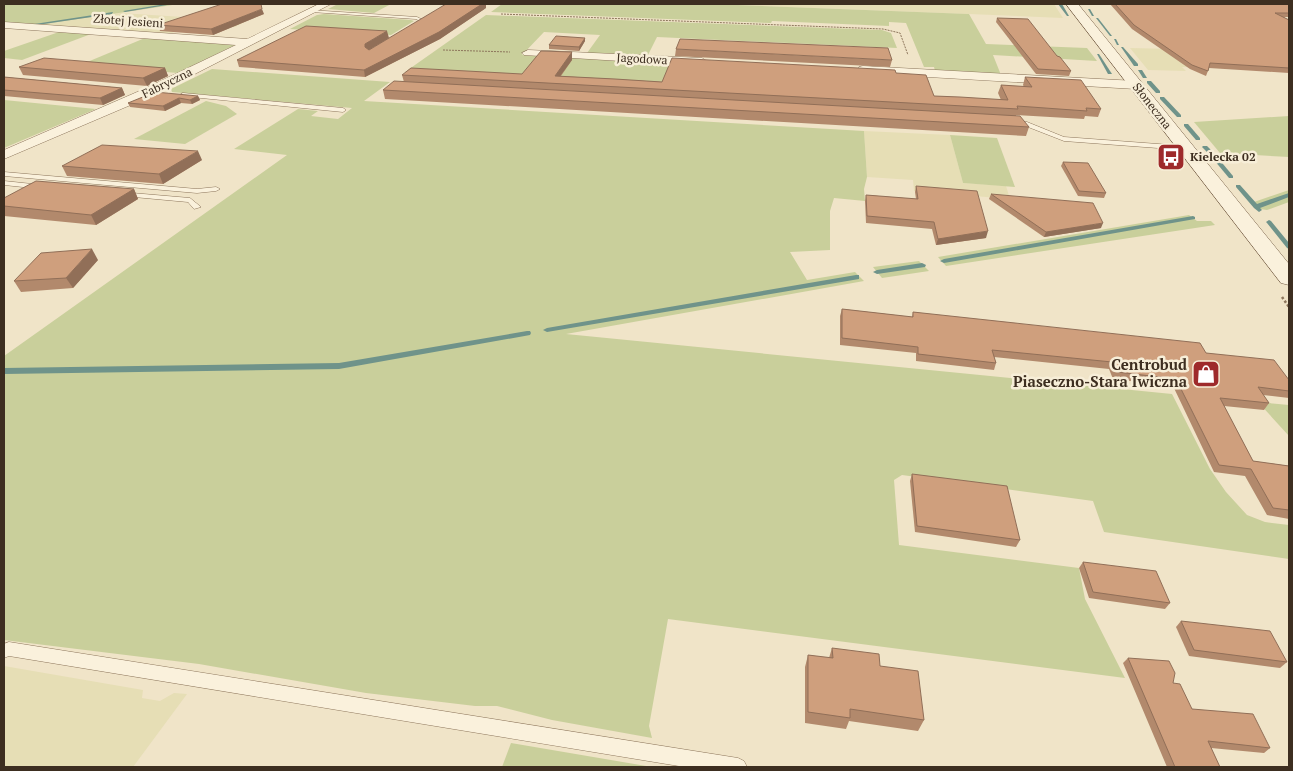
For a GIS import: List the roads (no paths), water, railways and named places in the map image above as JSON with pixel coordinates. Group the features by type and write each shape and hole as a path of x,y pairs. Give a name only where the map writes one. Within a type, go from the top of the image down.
{"main road":[{"name":"Słoneczna","path":"1072,4 1289,278"}],"street":[{"name":"Fabryczna","path":"4,155 149,92 326,4"},
{"name":"Złotej Jesieni","path":"4,25 165,38 250,42"},
{"name":"Jagodowa","path":"528,53 715,62"},
{"path":"848,69 1136,85"},
{"path":"124,90 149,92"}],"lane":[{"path":"311,11 417,18 423,21 408,30"},
{"path":"149,92 168,94"},
{"path":"178,95 343,110"},
{"path":"998,120 1025,122 1052,136 1064,139 1186,148"},
{"path":"4,174 197,191 216,189"},
{"path":"4,183 53,188"},
{"path":"111,193 190,200 197,207"},
{"path":"4,651 9,649 738,767"}],"waterway":[{"path":"125,11 171,4"},
{"path":"1060,4 1068,15"},
{"path":"1089,10 1093,15"},
{"path":"30,25 112,13"},
{"path":"1097,19 1111,35"},
{"path":"1115,40 1118,44"},
{"path":"1122,48 1136,65"},
{"path":"1098,55 1110,73"},
{"path":"1140,71 1145,77"},
{"path":"1149,82 1158,92"},
{"path":"1162,98 1179,116"},
{"path":"1186,125 1198,139"},
{"path":"1205,147 1210,152"},
{"path":"1216,159 1231,177"},
{"path":"1238,186 1256,207"},
{"path":"1256,207 1289,195"},
{"path":"1256,207 1259,210"},
{"path":"944,261 1193,218"},
{"path":"1269,222 1289,247"},
{"path":"877,272 922,265"},
{"path":"547,330 856,277"},
{"path":"4,371 339,366 527,333"}],"place":[{"name":"Kielecka 02","path":"1171,157"},
{"name":"Centrobud Piaseczno-Stara Iwiczna","path":"1206,374"}]}
